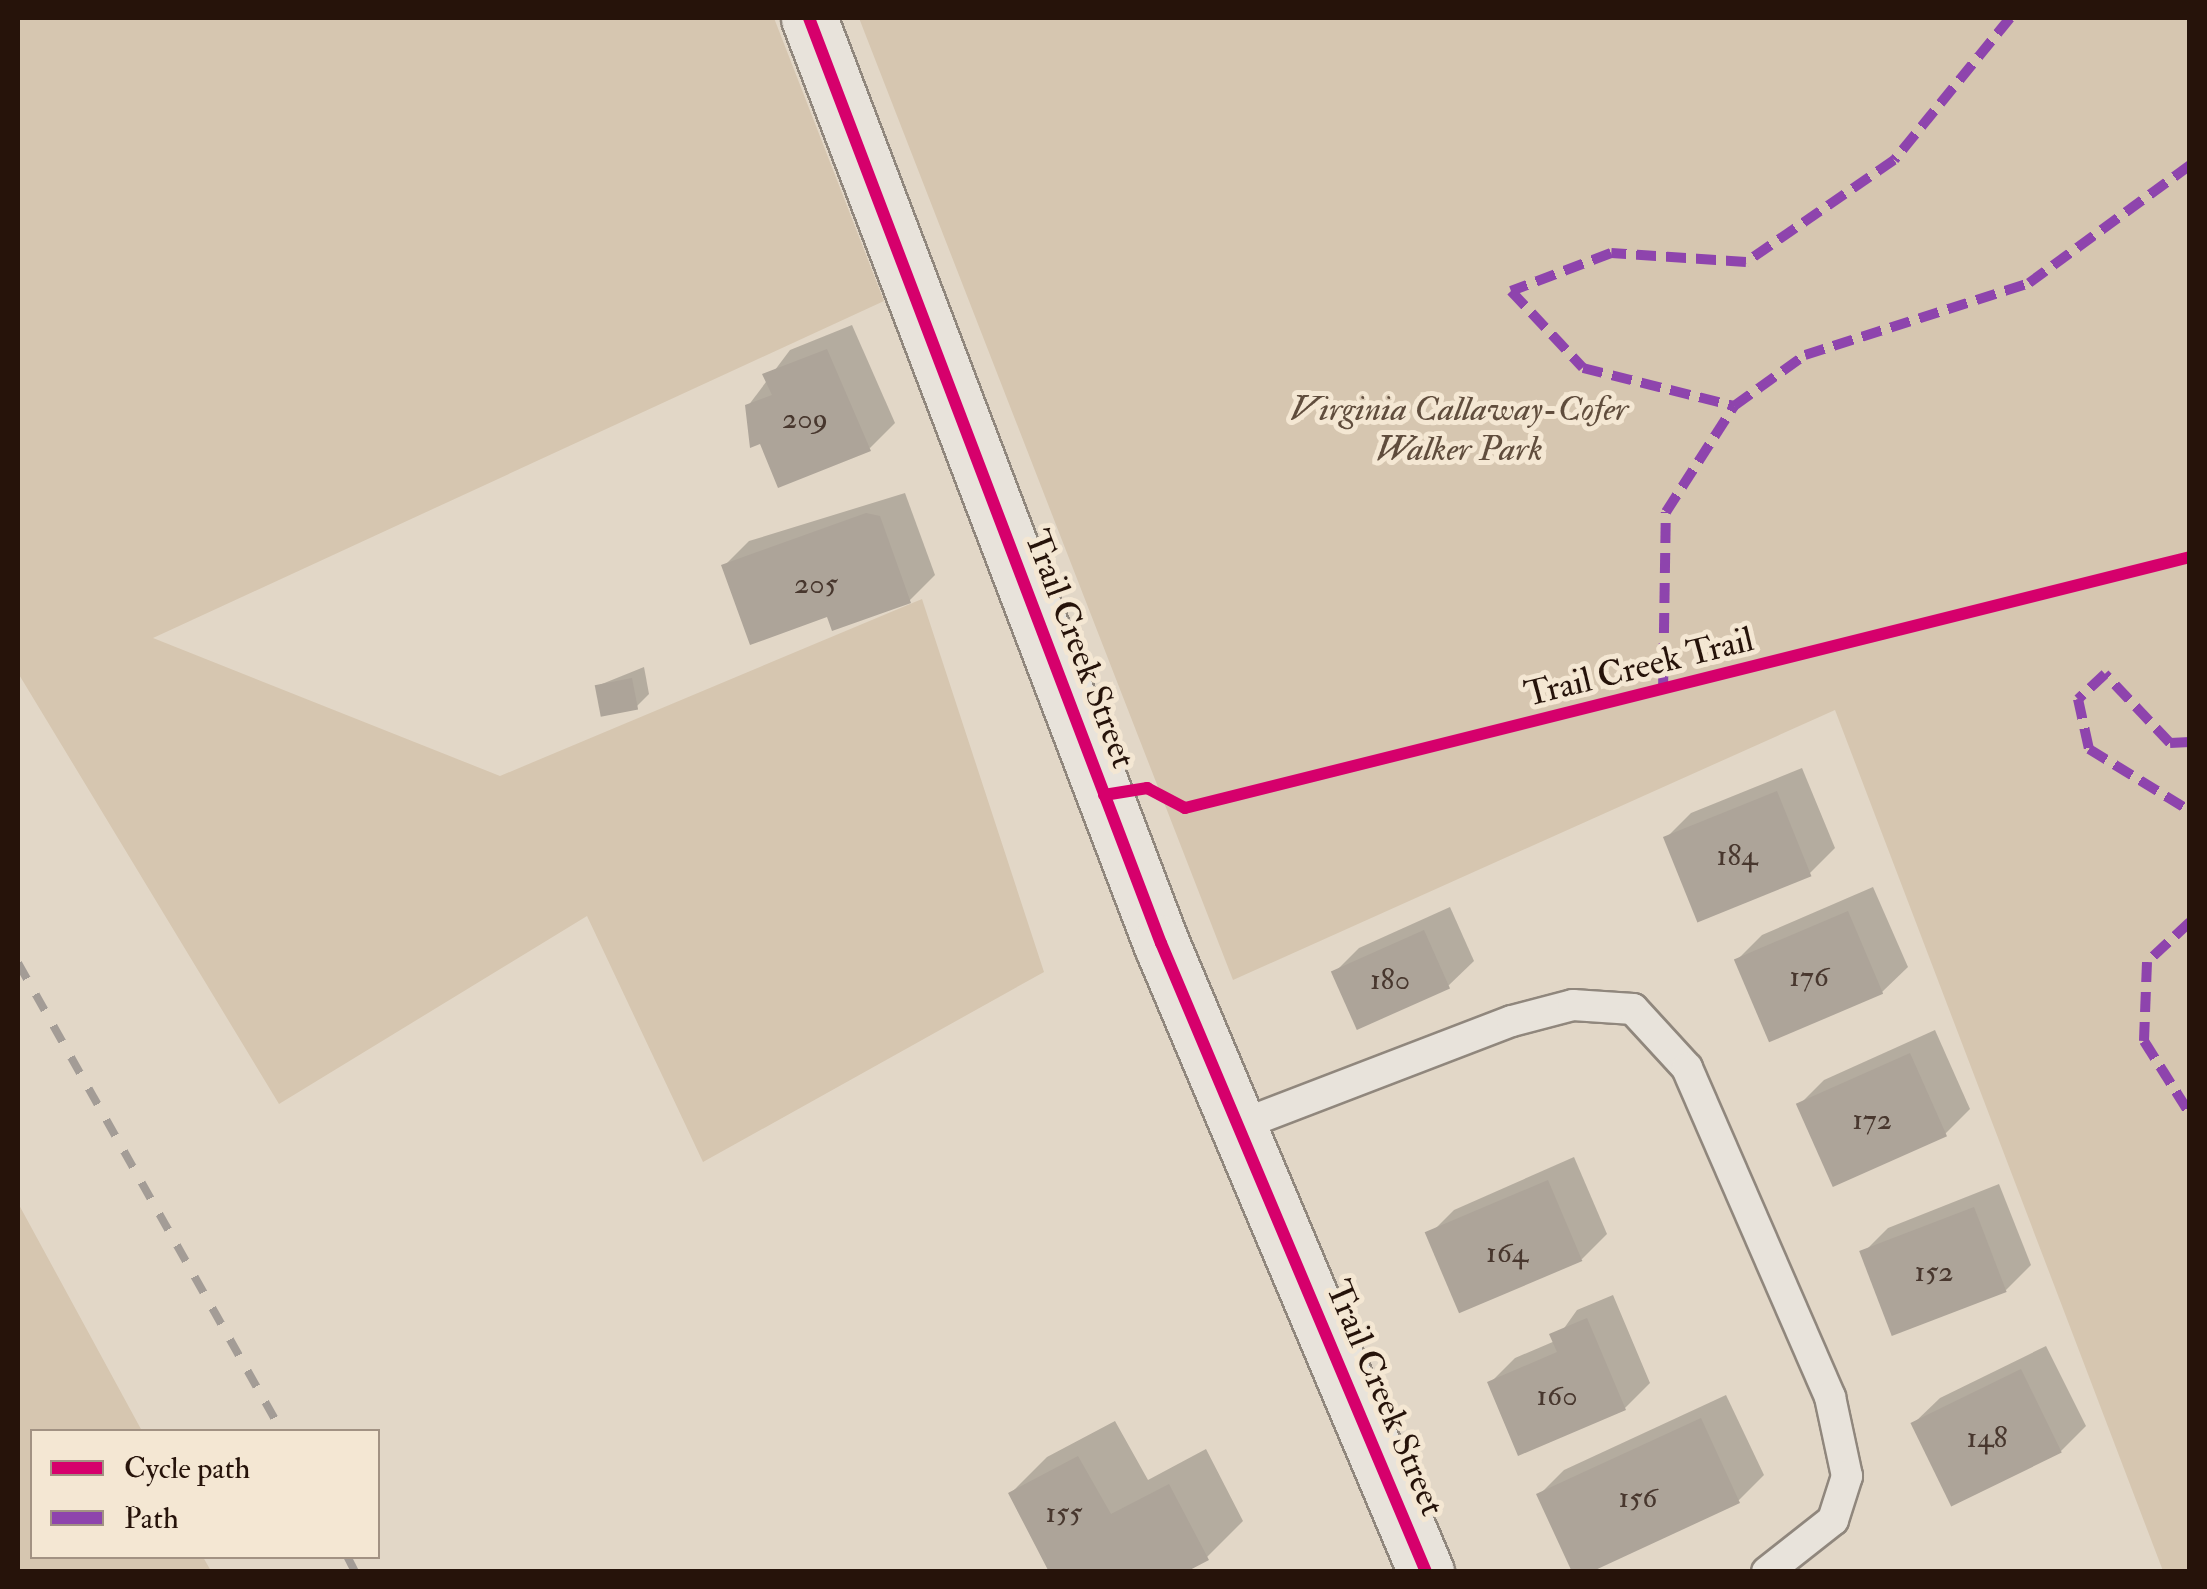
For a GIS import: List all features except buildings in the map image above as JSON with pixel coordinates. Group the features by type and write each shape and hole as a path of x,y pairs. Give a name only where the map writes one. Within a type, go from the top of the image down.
{"street":[{"name":"Trail Creek Street","path":"810,18 1238,1126 1426,1572"}],"lane":[{"path":"1238,1126 1512,1020 1573,1005 1633,1009 1688,1068 1830,1397 1848,1476 1833,1520 1767,1572"}],"green space":[{"path":"18,18 774,18 884,301 153,638 500,776 922,599 1044,972 703,1162 587,916 279,1104 18,673"},
{"name":"Virginia Callaway-Cofer Walker Park","path":"859,18 2189,18 2189,1571 2163,1571 1835,710 1233,980"},
{"path":"18,1203 141,1429 30,1429 30,1559 204,1559 211,1571 18,1571"}],"railway":[{"path":"18,963 280,1429"},
{"path":"348,1559 355,1572"}],"marked path":[{"path":"2010,18 1894,160 1746,262 1611,253 1511,291 1583,368 1734,406 1805,355 2029,283 2190,165"},
{"path":"1663,693 1666,512 1734,406"},
{"path":"2190,742 2170,743 2105,674 2078,699 2089,749 2190,811"},
{"path":"2190,922 2147,962 2144,1041 2190,1114"}],"cycle path":[{"path":"809,18 1161,943 1426,1572"},
{"name":"Trail Creek Trail","path":"1104,795 1147,788 1185,808 2190,557"}]}
